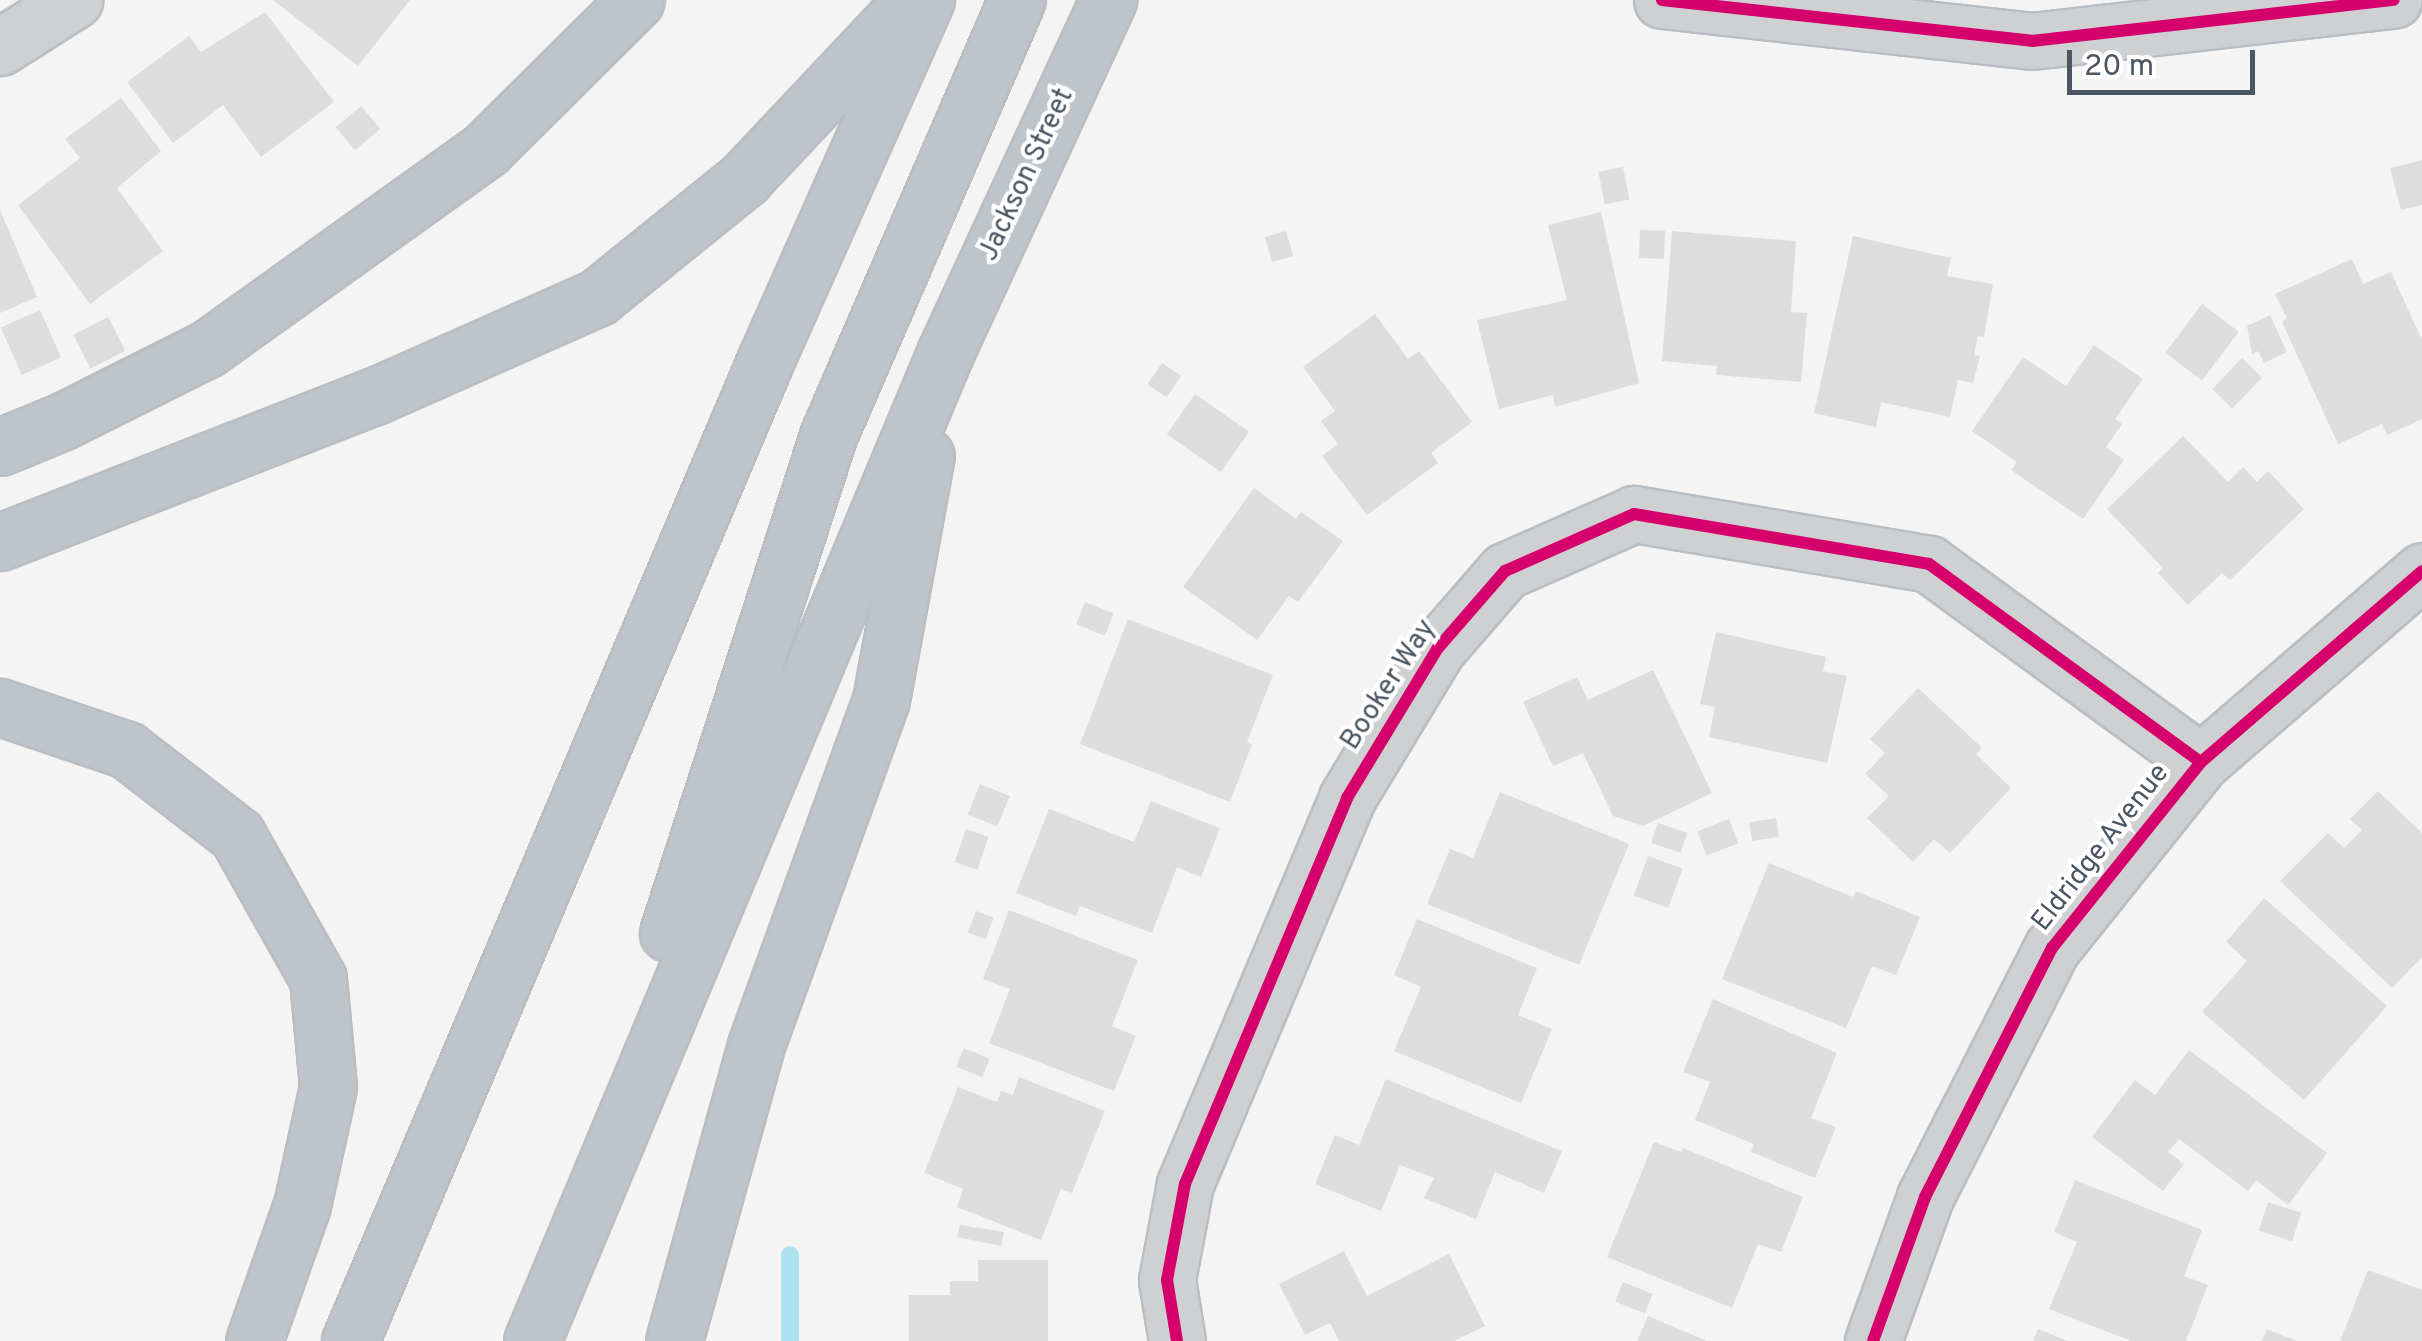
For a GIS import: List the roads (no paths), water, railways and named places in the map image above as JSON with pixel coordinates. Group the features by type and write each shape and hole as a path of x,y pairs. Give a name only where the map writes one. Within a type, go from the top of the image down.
{"highway":[{"path":"0,447 63,421 207,348 486,149 636,0"},
{"path":"0,542 375,396 598,296 744,179 842,80 912,0"},
{"path":"350,1341 766,359 926,0"},
{"path":"542,1317 828,436 1017,0"},
{"name":"Jackson Street","path":"946,351 1108,0"},
{"path":"542,1317 946,351"},
{"path":"674,1341 756,1045 880,700 946,351"},
{"path":"0,707 127,750 238,835 318,978 328,1087 302,1205 254,1341"},
{"path":"700,1341 704,1224"}],"street":[{"path":"0,47 74,0"},
{"path":"1662,0 2032,41 2260,8 2394,0"},
{"name":"Booker Way","path":"1177,1341 1166,1280 1185,1184 1340,815 1438,648 1504,571 1634,514 1930,564 2200,762"},
{"name":"Eldridge Avenue","path":"1873,1341 1924,1197 2052,948 2200,762 2422,571"}],"waterway":[{"path":"790,1255 790,1341"}]}
